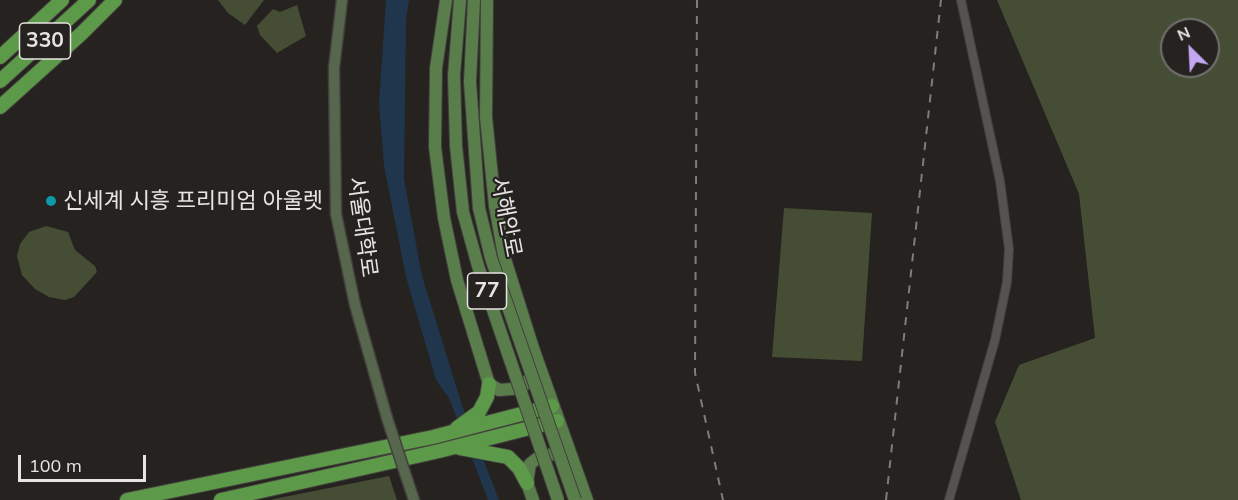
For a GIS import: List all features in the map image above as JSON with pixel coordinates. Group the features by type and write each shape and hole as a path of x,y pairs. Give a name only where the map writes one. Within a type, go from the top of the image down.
{"highway":[{"name":"330","path":"0,57 62,0"},
{"name":"330","path":"0,81 89,0"},
{"path":"0,107 115,0"},
{"path":"483,425 489,384"},
{"path":"127,500 433,437 552,406"},
{"path":"454,447 483,425 557,421"},
{"path":"220,500 454,447 493,452 508,457 519,468 527,483"}],"main road":[{"name":"서울대학로","path":"342,0 334,68 336,214 355,305 387,418 414,500"},
{"path":"446,0 436,68 435,147 444,218 457,280 489,384 499,390 524,385 535,376 539,365"},
{"name":"서해안로","path":"460,0 454,75 456,146 464,212 478,266 558,500"},
{"name":"서해안로","path":"474,0 470,82 479,207 491,258 575,500"},
{"path":"487,0 486,117 495,206 504,256 557,421 587,500"},
{"path":"533,500 527,483 530,464 538,457 565,456 574,465"}],"street":[{"path":"950,500 995,340 1007,282 1010,249 1000,181 961,0"}],"green space":[{"path":"218,0 264,0 245,25 228,13"},
{"path":"997,0 1238,0 1238,500 1021,500 995,422 1019,365 1095,338 1079,194"},
{"path":"297,5 306,36 277,53 260,35 257,26 273,9 280,12"},
{"path":"784,208 872,213 862,361 772,357"},
{"path":"46,226 68,232 75,250 95,266 97,272 74,297 65,300 49,297 35,289 22,275 17,256 20,244 29,232"},
{"path":"389,476 397,500 271,500 274,499"}],"water":[{"path":"386,0 409,0 406,19 404,179 422,276 462,405 499,500 488,500 449,398 436,380 406,277 384,166 379,103"}],"railway":[{"path":"697,0 695,373 723,500"},
{"path":"886,500 941,0"}],"place":[{"name":"신세계 시흥 프리미엄 아울렛","path":"51,201"}]}
